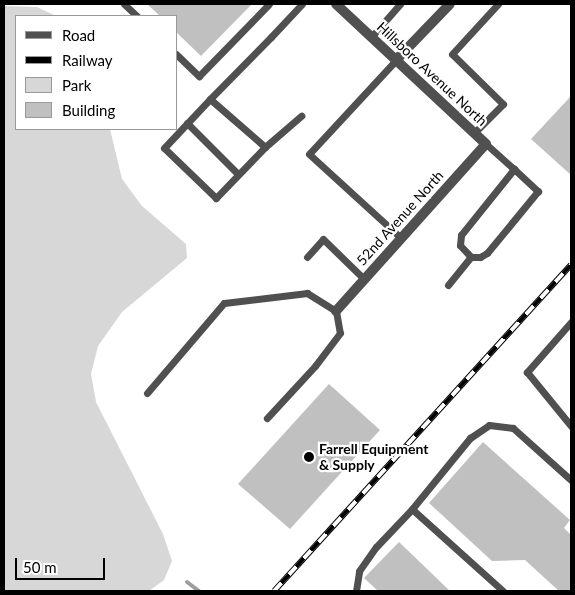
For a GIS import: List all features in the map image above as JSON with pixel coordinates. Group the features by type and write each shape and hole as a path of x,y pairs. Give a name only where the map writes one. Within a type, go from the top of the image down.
{"street":[{"name":"Hillsboro Avenue North","path":"336,4 486,144"},
{"path":"397,60 450,4"},
{"name":"52nd Avenue North","path":"336,311 486,144"}],"lane":[{"path":"124,4 136,15"},
{"path":"178,56 199,76 269,4"},
{"path":"301,116 265,147 216,198 164,148 302,4"},
{"path":"372,36 400,4"},
{"path":"474,133 503,104 452,54 498,4"},
{"path":"397,60 309,154 401,238"},
{"path":"210,99 265,147"},
{"path":"187,123 238,174"},
{"path":"486,144 514,169 538,191 487,253 480,257 471,257 460,245 461,235 514,169"},
{"path":"307,257 323,239 364,279"},
{"path":"448,285 471,257"},
{"path":"147,393 224,303 307,293 336,311 340,333 315,366 267,418"},
{"path":"571,322 527,372 571,426"},
{"path":"356,591 359,571 376,547 412,510 470,438 489,426 513,428 571,480"},
{"path":"412,510 503,591"}],"green space":[{"path":"4,6 37,7 54,15 15,15 15,130 110,130 122,179 142,206 186,244 187,258 122,312 98,346 91,374 96,402 163,534 172,561 164,580 149,591 4,591"}],"building":[{"path":"147,4 252,4 201,56 178,34 178,15 159,15"},
{"path":"571,96 571,175 531,139"},
{"name":"Farrell Equipment & Supply","path":"329,384 380,430 290,529 238,484"},
{"path":"483,442 570,520 564,528 571,535 571,591 559,591 525,560 492,561 429,503"},
{"path":"399,542 450,591 378,591 364,578"}],"waterway":[{"path":"187,582 199,591"}],"railway":[{"path":"274,591 571,265"}],"place":[{"name":"Farrell Equipment & Supply","path":"309,457"}]}
